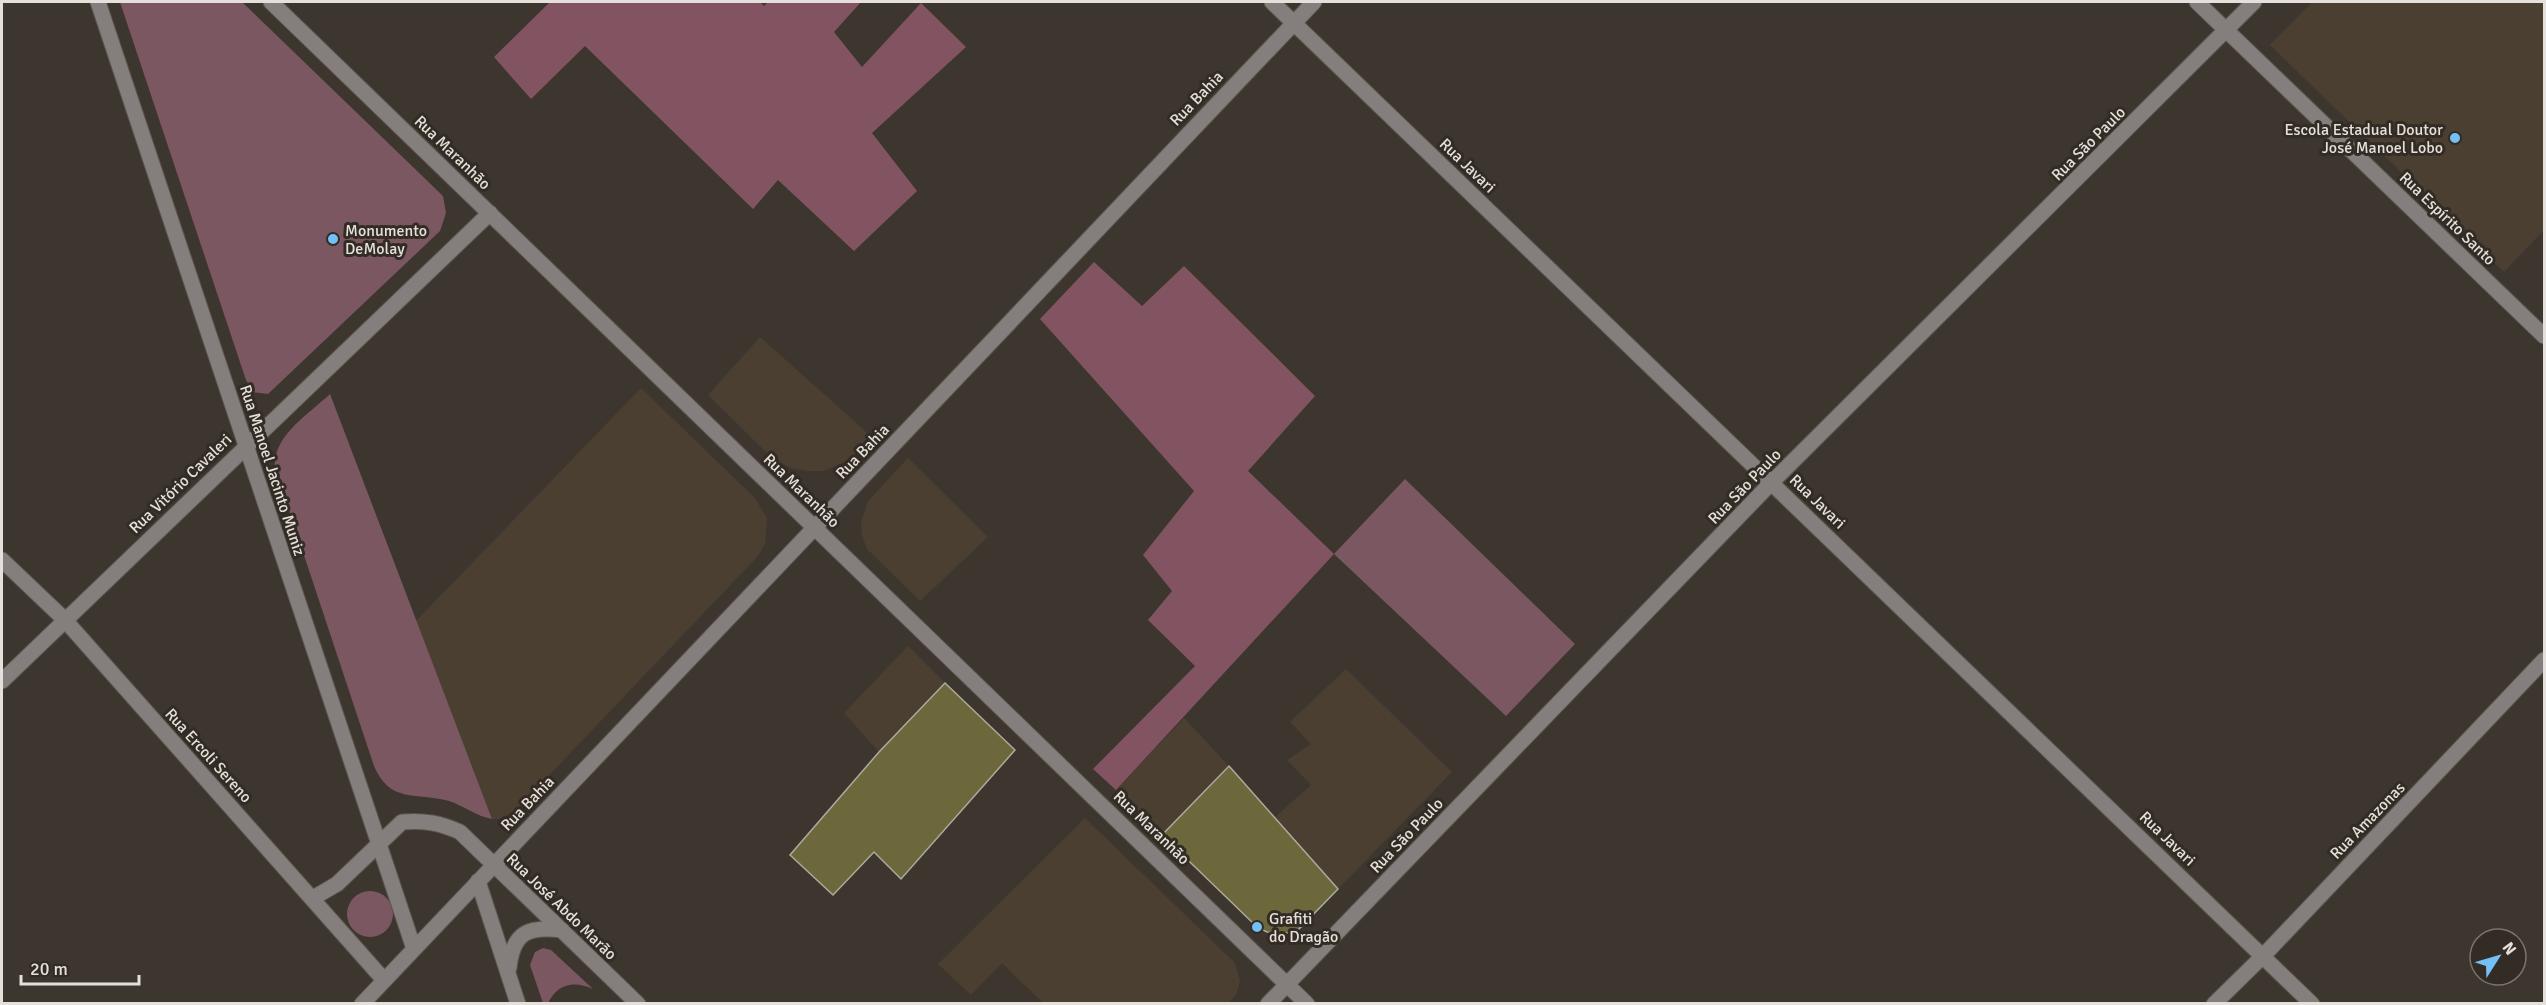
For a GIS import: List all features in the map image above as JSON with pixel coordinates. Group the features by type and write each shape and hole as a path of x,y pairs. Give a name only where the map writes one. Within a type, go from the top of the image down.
{"street":[{"name":"Rua Manoel Jacinto Muniz","path":"98,2 414,949"},
{"name":"Rua Maranhão","path":"272,2 1308,1004"},
{"name":"Rua Javari","path":"1272,2 2264,955 2312,1004"},
{"name":"Rua Bahia","path":"362,1004 1314,2"},
{"name":"Rua Espírito Santo","path":"2197,2 2544,336"},
{"name":"Rua São Paulo","path":"1268,1004 1773,482 2254,2"},
{"name":"Rua Vitório Cavaleri","path":"2,681 64,619 490,213"},
{"name":"Rua Ercoli Sereno","path":"2,560 64,619 384,980"},
{"name":"Rua Amazonas","path":"2214,1004 2264,955 2544,660"},
{"name":"Rua José Abdo Marão","path":"313,898 337,884 402,822 431,821 460,831 638,1004"},
{"path":"478,881 518,1004"},
{"path":"508,973 511,950 522,936 538,927 562,930"}],"shaded area":[{"path":"120,2 242,2 443,196 446,213 440,231 268,394 253,392 246,380"},
{"path":"550,2 760,2 764,6 768,2 861,2 834,32 862,67 921,3 966,47 872,133 917,191 854,251 778,180 753,209 585,46 531,99 494,57"},
{"name":"Escola Estadual Doutor José Manoel Lobo","path":"2312,2 2544,2 2544,230 2504,272 2270,45"},
{"path":"1094,262 1142,306 1184,266 1315,396 1248,471 1334,554 1116,790 1093,769 1195,666 1148,620 1172,591 1143,555 1194,491 1040,319"},
{"path":"760,337 871,436 853,456 823,471 791,468 777,461 765,451 708,395"},
{"path":"641,388 755,498 767,518 765,544 758,556 515,811 499,819 492,819 416,621"},
{"path":"330,394 492,819 449,801 396,791 380,778 374,766 275,468 279,446 286,436"},
{"path":"908,458 988,537 920,601 867,549 862,536 861,522 868,501"},
{"path":"1405,479 1575,644 1506,716 1334,554"},
{"path":"908,646 945,683 879,752 844,713"},
{"path":"1346,669 1452,772 1338,889 1274,818 1311,785 1287,760 1311,744 1290,722"},
{"path":"1184,718 1229,766 1162,835 1116,790"},
{"path":"1085,818 1235,963 1240,981 1236,995 1228,1003 1043,1003 1002,963 971,995 938,964"},
{"path":"370,891 386,898 393,914 386,930 370,937 354,930 347,914 354,898"},
{"path":"543,948 551,950 593,989 573,984 561,988 548,1003 543,1003 530,965 535,952"}],"building":[{"path":"945,683 1015,750 901,879 874,852 833,895 790,855 879,752"},
{"path":"1229,766 1338,889 1299,929 1289,933 1267,932 1257,927 1162,835"}],"place":[{"name":"Escola Estadual Doutor José Manoel Lobo","path":"2455,138"},
{"name":"Monumento DeMolay","path":"333,239"},
{"name":"Grafiti do Dragão","path":"1257,927"}]}
